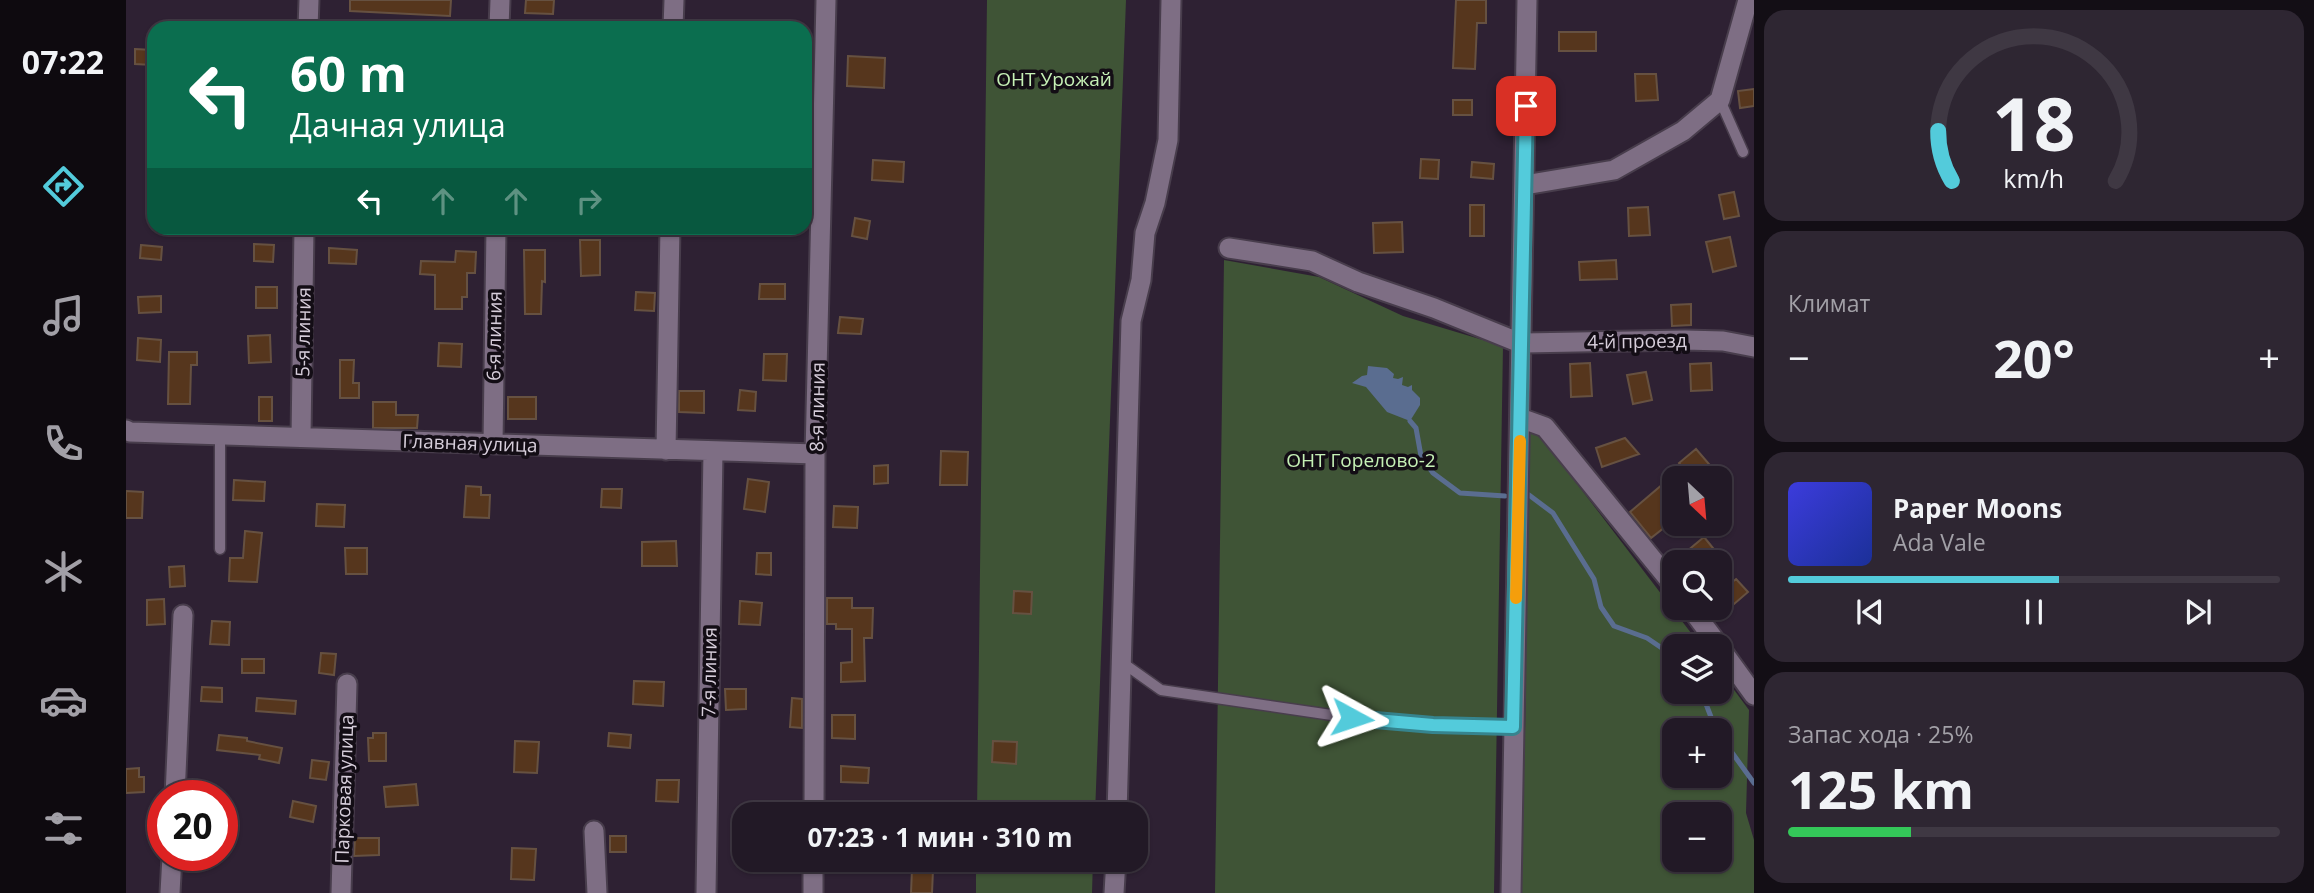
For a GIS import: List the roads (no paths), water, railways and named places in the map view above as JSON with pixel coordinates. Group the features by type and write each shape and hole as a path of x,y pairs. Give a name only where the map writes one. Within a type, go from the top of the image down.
{"street":[{"path":"308,21 309,0"},
{"path":"499,0 499,21"},
{"path":"673,21 674,0"},
{"name":"8-я линия","path":"814,802 815,454 826,0"},
{"path":"1117,802 1131,321 1141,280 1145,233 1155,203 1168,140 1171,0"},
{"path":"1511,893 1527,0"},
{"path":"1525,185 1614,170 1683,131 1720,100 1748,0"},
{"name":"5-я линия","path":"301,437 304,235"},
{"name":"6-я линия","path":"492,444 496,235"},
{"path":"666,450 670,235"},
{"path":"1228,248 1312,261 1358,282 1434,308 1520,343"},
{"name":"4-й проезд","path":"1520,343 1685,340 1723,341 1754,347"},
{"path":"1520,418 1545,427 1662,571"},
{"name":"Главная улица","path":"126,429 130,432 815,454"},
{"name":"7-я линия","path":"706,893 713,451"},
{"path":"175,780 183,615"},
{"path":"1732,664 1754,695"},
{"name":"Парковая улица","path":"341,893 347,684"},
{"path":"594,831 597,893"},
{"path":"170,893 171,871"},
{"path":"813,872 813,893"},
{"path":"1114,893 1115,872"}],"lane":[{"path":"1720,100 1743,152"},
{"path":"220,435 220,549"},
{"path":"1123,663 1161,690 1352,718 1433,725 1513,727"}],"water":[{"path":"1368,366 1387,368 1394,374 1393,378 1403,377 1402,385 1412,385 1412,390 1420,398 1420,405 1410,421 1387,412 1366,387 1352,383 1367,375"}],"waterway":[{"path":"1410,421 1416,428 1421,456 1433,473 1460,493 1505,496"},
{"path":"1529,495 1553,513 1594,579 1601,607 1614,626 1647,638 1662,648"},
{"path":"1706,704 1711,718"},
{"path":"1732,753 1754,783"}],"park label":[{"name":"ОНТ Урожай","path":"1054,79"},
{"name":"ОНТ Горелово-2","path":"1361,460"}]}
